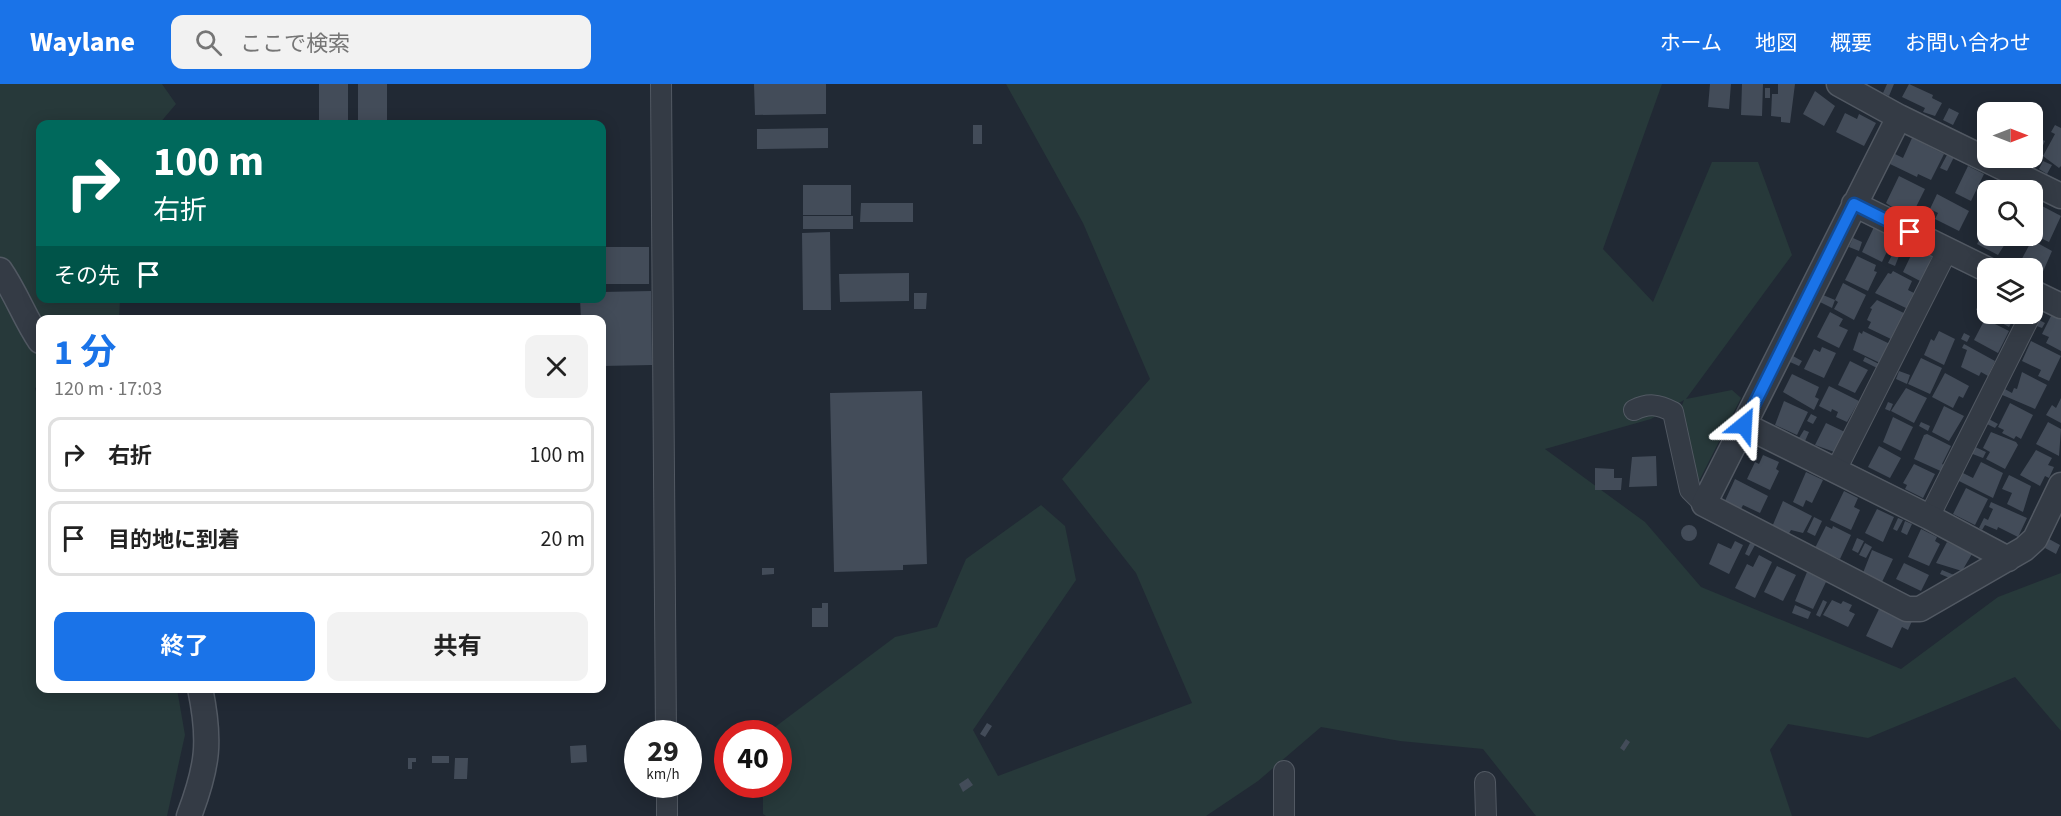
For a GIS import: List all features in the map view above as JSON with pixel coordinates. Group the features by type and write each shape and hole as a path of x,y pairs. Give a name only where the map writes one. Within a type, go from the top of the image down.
{"street":[{"path":"661,84 666,720"},
{"path":"1839,84 1899,117 2061,196"},
{"path":"1704,504 1899,117"},
{"path":"1854,204 1977,265"},
{"path":"1835,472 1947,251"},
{"path":"0,270 14,291 28,324 36,335"},
{"path":"1929,517 2029,324"},
{"path":"1634,410 1645,405 1661,405 1673,412 1690,490 1704,504 1906,609 1920,609 2008,559 2035,540 2061,485"},
{"path":"1744,425 2008,559"},
{"path":"189,816 208,756 207,719 201,693"},
{"path":"1284,771 1284,816"},
{"path":"1485,782 1486,816"},
{"path":"667,798 667,816"}],"shaded area":[{"path":"0,84 162,84 176,104 162,120 36,120 36,303 120,303 119,315 36,315 36,693 178,693 185,735 167,816 0,816"},
{"path":"1006,84 1662,84 1603,249 1653,302 1712,162 1758,162 1792,255 1686,399 1732,390 1741,398 1697,485 1679,413 1684,400 1651,419 1545,449 1645,522 1701,587 1901,669 1998,597 2061,573 2061,731 2015,677 1868,738 1788,724 1770,750 1792,816 1536,816 1483,749 1400,741 1321,727 1258,781 1206,816 766,816 763,814 763,798 792,798 792,720 784,720 895,637 937,627 966,559 1041,505 1065,526 1076,580 973,730 998,776 1192,703 1136,573 1062,479 1150,379 1083,223"}],"building":[{"path":"319,84 348,84 348,120 319,120"},
{"path":"358,84 387,84 387,120 358,120"},
{"path":"754,84 826,84 826,114 755,115"},
{"path":"1710,84 1731,84 1729,109 1708,107"},
{"path":"1742,84 1763,84 1762,116 1741,115"},
{"path":"1778,84 1795,84 1790,123 1781,122 1781,117 1771,116 1772,94 1778,94"},
{"path":"1887,84 1894,84 1889,96 1883,93"},
{"path":"1909,84 1933,95 1932,98 1942,103 1935,116 1923,112 1925,108 1902,97"},
{"path":"1765,88 1770,88 1770,98 1765,98"},
{"path":"1815,91 1835,106 1824,126 1803,114"},
{"path":"1949,108 1959,113 1953,125 1943,120"},
{"path":"1845,113 1857,119 1859,114 1876,123 1864,146 1836,132"},
{"path":"973,125 982,125 982,144 973,144"},
{"path":"2055,125 2061,128 2061,166 2059,168 2043,156 2055,134 2051,132"},
{"path":"828,128 828,148 757,149 757,129"},
{"path":"1912,138 1944,154 1931,180 1918,174 1917,177 1890,164 1895,154 1903,158"},
{"path":"1948,153 1954,157 1947,171 1940,168"},
{"path":"2043,161 2052,165 2047,174 2039,169 2043,168"},
{"path":"1968,166 1984,174 1981,180 1977,180 1977,189 1971,201 1955,193"},
{"path":"1899,176 1925,189 1910,219 1886,203"},
{"path":"803,185 851,185 851,215 803,215"},
{"path":"1937,194 1969,211 1959,231 1935,219 1938,213 1930,209"},
{"path":"861,203 913,203 913,222 860,222"},
{"path":"2043,207 2061,216 2049,242 2043,239"},
{"path":"803,216 853,216 853,229 803,229"},
{"path":"1874,227 1894,237 1882,262 1862,252"},
{"path":"830,232 831,310 803,310 802,233"},
{"path":"1853,238 1862,242 1859,251 1849,247"},
{"path":"1900,238 1904,240 1899,251 1895,248"},
{"path":"1981,246 2004,246 1998,255"},
{"path":"2029,246 2043,246 2052,251 2043,272 2043,258 2022,258"},
{"path":"606,247 649,247 649,284 606,284"},
{"path":"1915,247 1932,256 1922,282 1903,272"},
{"path":"1893,253 1899,256 1895,266 1888,263"},
{"path":"1857,256 1876,265 1874,271 1877,272 1868,291 1845,280"},
{"path":"1893,271 1912,281 1908,290 1914,293 1911,298 1915,300 1910,310 1875,293 1888,273 1891,274"},
{"path":"909,273 909,301 840,302 839,274"},
{"path":"1843,283 1866,295 1854,320 1834,309 1838,302 1835,300"},
{"path":"651,291 652,365 606,366 606,315 581,315 580,303 606,303 606,292"},
{"path":"914,293 927,293 926,309 914,309"},
{"path":"1823,295 1835,300 1832,308 1820,302"},
{"path":"1877,300 1910,316 1906,325 1899,323 1891,339 1868,328 1871,322 1867,320 1872,309 1870,308"},
{"path":"1830,312 1843,319 1839,326 1848,330 1839,348 1817,337"},
{"path":"2052,314 2061,319 2061,351 2046,343 2049,337 2042,334"},
{"path":"2043,322 2045,323 2042,328 2034,325 2043,324"},
{"path":"1982,324 1995,324 2009,331 1998,353 1974,340"},
{"path":"1863,331 1890,344 1880,363 1853,350 1859,332 1862,334"},
{"path":"1939,331 1955,339 1944,365 1924,355 1931,339 1934,341"},
{"path":"1964,333 1970,336 1967,342 1961,339"},
{"path":"2031,341 2061,356 2049,381 2038,376 2041,370 2022,361"},
{"path":"1964,344 1995,361 1988,376 1981,372 1979,376 1961,367 1967,350 1962,348"},
{"path":"1822,347 1836,353 1824,378 1804,369 1814,349 1820,352"},
{"path":"1793,356 1802,361 1799,366 1790,362"},
{"path":"1865,357 1883,366 1881,370 1863,361"},
{"path":"1921,358 1942,368 1930,394 1908,384"},
{"path":"1850,361 1868,370 1855,393 1838,385"},
{"path":"1899,371 1910,375 1907,384 1896,379"},
{"path":"2022,372 2047,385 2035,409 2000,394 2003,388 2012,393 2014,388 2017,389"},
{"path":"1945,373 1969,386 1963,398 1959,396 1953,408 1932,397"},
{"path":"1792,374 1819,387 1815,397 1819,399 1814,410 1783,392"},
{"path":"1829,386 1859,401 1847,422 1836,417 1838,412 1832,409 1831,412 1819,406"},
{"path":"1906,388 1927,398 1914,423 1891,411"},
{"path":"922,391 927,564 903,565 903,570 834,572 830,393"},
{"path":"2061,398 2061,423 2046,415 2052,405 2056,408"},
{"path":"1784,401 1808,412 1797,435 1775,425"},
{"path":"1888,402 1893,404 1890,411 1885,409"},
{"path":"2010,403 2033,415 2021,439 2016,436 2014,439 2002,433 2004,430 1998,427"},
{"path":"1944,406 1964,416 1949,441 1932,432"},
{"path":"1811,414 1817,417 1813,424 1807,421"},
{"path":"1893,417 1913,427 1901,451 1883,442"},
{"path":"1987,418 1998,424 1995,428 1985,423"},
{"path":"1921,422 1930,426 1928,431 1919,426"},
{"path":"2048,422 2061,429 2059,456 2036,444"},
{"path":"1826,423 1847,433 1837,453 1815,445"},
{"path":"1804,430 1809,432 1805,441 1799,438"},
{"path":"1991,432 2016,442 2018,445 2005,469 1986,459 1990,452 1983,448"},
{"path":"1927,434 1951,446 1942,464 1948,467 1945,473 1914,459 1924,435"},
{"path":"1879,446 1901,458 1890,478 1868,467"},
{"path":"1973,446 1986,452 1983,458 1970,453"},
{"path":"2036,450 2052,458 2048,465 2054,467 2049,478 2045,476 2040,486 2020,475"},
{"path":"1763,455 1779,462 1776,469 1779,471 1770,490 1747,479 1755,462 1759,464"},
{"path":"1656,456 1657,486 1629,487 1632,457"},
{"path":"1981,462 2003,473 1993,498 1957,480 1961,472 1973,478"},
{"path":"1914,464 1935,474 1923,498 1905,489 1907,485 1903,483"},
{"path":"1595,468 1614,469 1614,478 1622,478 1621,490 1595,490"},
{"path":"1806,472 1823,480 1812,503 1806,500 1803,507 1793,502"},
{"path":"2009,475 2031,486 2023,512 2007,504 2012,493 2002,489"},
{"path":"1735,479 1768,496 1760,513 1743,505 1740,511 1724,503"},
{"path":"1966,488 1988,499 1975,525 1953,514"},
{"path":"1844,491 1858,498 1854,507 1860,510 1851,530 1830,520"},
{"path":"1783,501 1812,516 1803,533 1791,530 1788,535 1772,527"},
{"path":"1991,502 2027,518 2018,537 1998,527 1997,530 1985,525 1982,530 1979,528 1984,518 1988,520 1993,509 1989,507"},
{"path":"1877,509 1894,517 1883,542 1865,533"},
{"path":"1814,517 1822,521 1815,536 1807,532"},
{"path":"1898,518 1903,520 1897,531 1893,529"},
{"path":"1905,521 1912,524 1907,535 1901,532"},
{"path":"1686,525 1692,525 1697,533 1695,539 1686,541 1681,536 1681,530"},
{"path":"1826,526 1832,529 1833,526 1851,535 1840,559 1815,548"},
{"path":"1921,529 1937,537 1935,541 1940,544 1929,566 1908,557"},
{"path":"1857,538 1864,541 1858,553 1852,550"},
{"path":"2049,539 2060,545 2056,554 2045,548"},
{"path":"1735,541 1743,545 1729,574 1709,564 1718,543 1731,549"},
{"path":"1947,542 1972,554 1962,571 1936,563"},
{"path":"1750,543 1755,545 1749,556 1745,554"},
{"path":"1865,543 1872,547 1866,558 1859,555"},
{"path":"1872,550 1893,559 1882,582 1863,573"},
{"path":"1759,555 1772,562 1755,598 1735,588 1747,564 1753,567"},
{"path":"1904,563 1929,575 1921,591 1896,579"},
{"path":"1777,566 1796,575 1783,601 1764,592"},
{"path":"762,568 774,568 774,574 762,575"},
{"path":"1942,570 1954,575 1952,579 1940,574"},
{"path":"1807,572 1826,582 1813,609 1795,601"},
{"path":"1823,600 1827,602 1820,617 1816,615"},
{"path":"1832,600 1852,605 1849,611 1855,614 1848,627 1823,615"},
{"path":"822,603 828,603 828,627 812,627 812,608 822,608"},
{"path":"1795,605 1811,612 1808,619 1792,613"},
{"path":"1880,607 1912,621 1908,630 1902,627 1892,648 1866,636"},
{"path":"987,723 992,726 985,737 980,734"},
{"path":"1626,739 1630,742 1624,751 1620,748"},
{"path":"586,745 587,762 571,763 570,746"},
{"path":"432,756 449,756 449,763 432,763"},
{"path":"408,758 416,758 416,762 412,762 412,769 408,769"},
{"path":"455,758 468,758 467,779 454,779"},
{"path":"968,778 973,785 963,792 959,784"}],"route":[{"path":"1744,425 1854,204 1910,232"}]}
